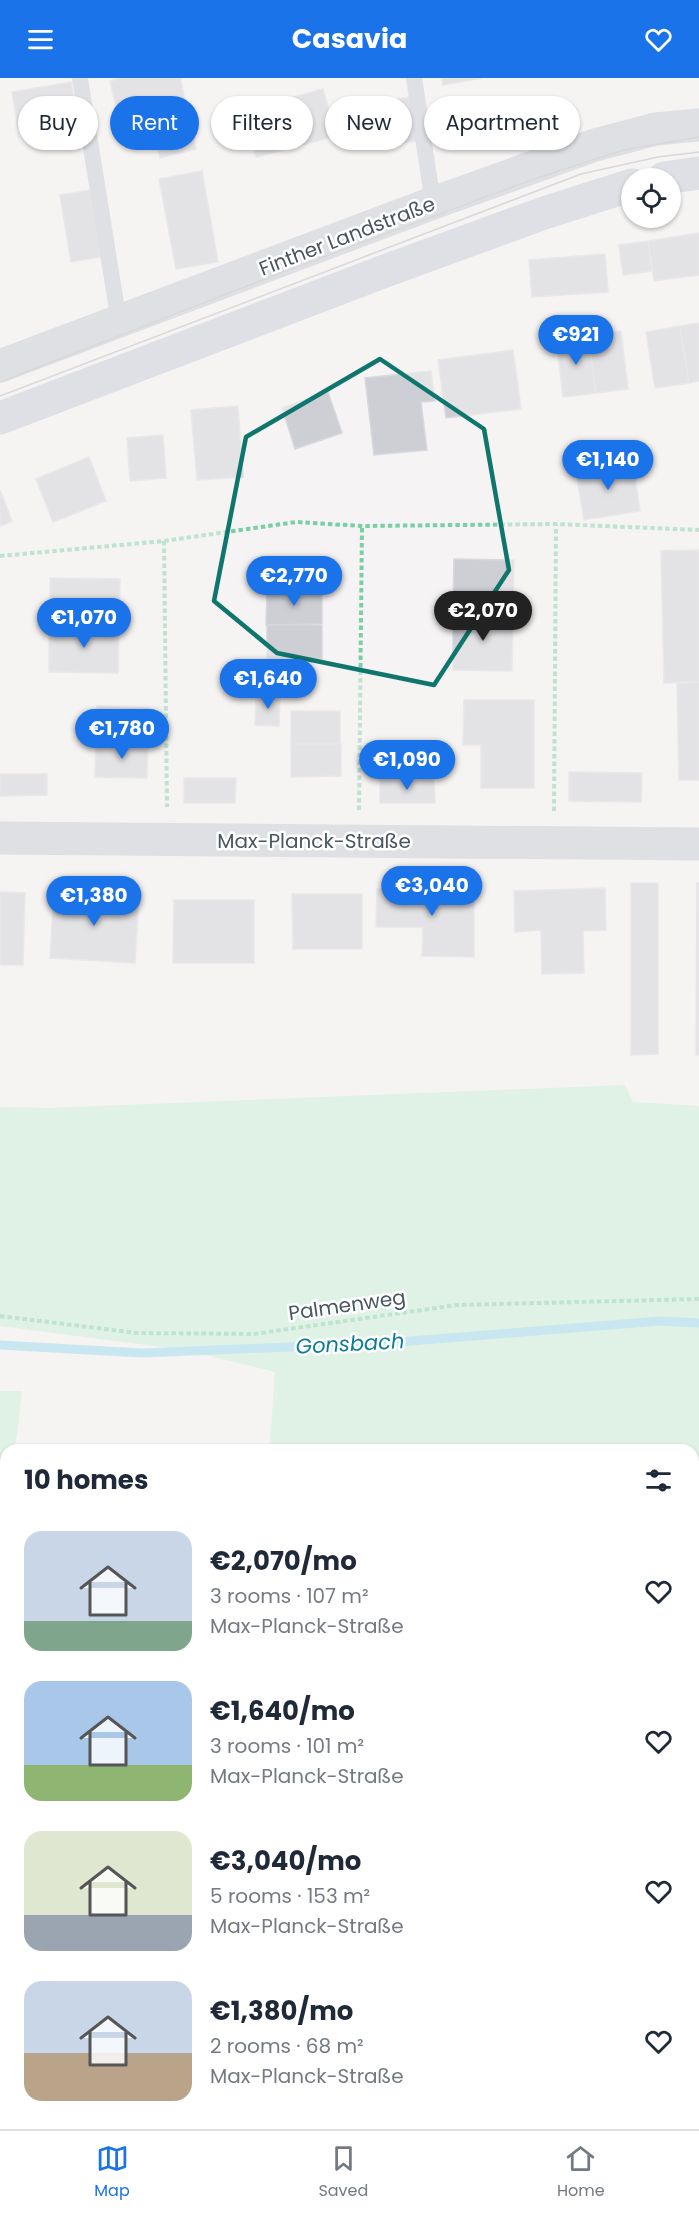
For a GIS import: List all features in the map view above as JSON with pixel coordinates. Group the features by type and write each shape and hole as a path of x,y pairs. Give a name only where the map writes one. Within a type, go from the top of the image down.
{"main road":[{"path":"681,176 699,173"},
{"path":"0,418 385,271 544,213 621,188"}],"street":[{"name":"Finther Landstraße","path":"0,366 433,203 595,145 656,129 699,125"},
{"name":"Max-Planck-Straße","path":"0,838 699,844"}],"lane":[{"path":"414,78 433,203"},
{"path":"80,79 119,322"}],"path":[{"path":"0,556 164,541 296,522 362,526 556,524 699,530"},
{"path":"554,843 556,524"},
{"path":"359,841 362,526"},
{"path":"164,541 168,839"},
{"name":"Palmenweg","path":"0,1316 137,1333 254,1334 457,1305 699,1299"}],"highlighted area":[{"path":"380,359 484,429 509,570 434,685 277,653 214,601 246,437"}],"green space":[{"path":"625,1085 633,1102 699,1106 699,1444 270,1444 275,1372 185,1350 0,1326 0,1107 48,1108"},
{"path":"0,1391 22,1391 16,1444 0,1444"}],"building":[{"path":"122,78 180,78 184,96 113,96 110,81"},
{"path":"442,78 482,78 443,85"},
{"path":"71,82 73,96 18,96 18,128 12,92"},
{"path":"323,89 325,139 313,142 313,96 298,96"},
{"path":"412,110 417,141 412,142"},
{"path":"158,150 192,150 160,158"},
{"path":"254,150 283,150 256,157"},
{"path":"202,171 218,262 176,269 159,179"},
{"path":"90,190 101,257 71,262 60,195"},
{"path":"699,233 699,275 654,281 648,241"},
{"path":"648,241 652,271 623,275 619,245"},
{"path":"605,254 608,292 532,297 529,260"},
{"path":"699,323 699,381 689,383 680,326"},
{"path":"680,326 689,383 655,388 646,332"},
{"path":"621,331 628,389 596,393 588,335"},
{"path":"588,335 596,393 563,397 556,339"},
{"path":"513,350 521,409 446,418 438,360"},
{"path":"431,371 435,401 421,402 427,450 374,455 365,378"},
{"path":"328,392 342,433 295,449 282,408"},
{"path":"238,406 243,477 197,480 191,410"},
{"path":"163,435 166,478 130,481 127,438"},
{"path":"89,457 106,501 53,522 36,479"},
{"path":"633,463 640,511 584,520 576,472"},
{"path":"0,490 12,521 0,526"},
{"path":"699,550 699,682 664,683 661,551"},
{"path":"454,559 514,560 513,615 453,614"},
{"path":"50,578 120,579 119,626 50,625"},
{"path":"267,590 322,590 322,624 266,625"},
{"path":"453,614 513,615 512,671 453,670"},
{"path":"49,625 119,626 118,673 49,672"},
{"path":"267,625 322,625 322,659 267,659"},
{"path":"699,682 699,780 679,780 677,683"},
{"path":"256,695 280,696 279,726 255,725"},
{"path":"464,700 534,700 534,788 481,788 481,745 463,745"},
{"path":"97,706 148,708 147,743 96,742"},
{"path":"291,711 340,711 340,744 291,744"},
{"path":"96,742 148,743 147,778 95,777"},
{"path":"291,744 341,744 341,776 291,777"},
{"path":"569,772 642,773 641,802 569,801"},
{"path":"0,774 47,774 47,795 0,796"},
{"path":"184,778 236,778 235,803 184,803"},
{"path":"380,778 434,778 435,803 380,803"},
{"path":"631,883 658,883 658,1054 631,1055"},
{"path":"697,883 699,883 699,1055 696,1055"},
{"path":"400,886 474,886 474,957 422,956 423,927 376,927 377,889 401,890"},
{"path":"605,888 606,930 583,931 584,973 542,974 541,930 515,932 514,891"},
{"path":"54,891 139,897 135,963 50,958"},
{"path":"0,892 25,893 23,965 0,965"},
{"path":"292,894 362,894 362,949 293,949"},
{"path":"174,900 254,900 254,963 173,963"}],"waterway":[{"name":"Gonsbach","path":"0,1345 142,1353 386,1343 660,1321 699,1323"}],"tram line":[{"path":"0,382 291,269 537,178 624,150 699,137"},
{"path":"0,396 581,174 658,157 699,152"}]}
